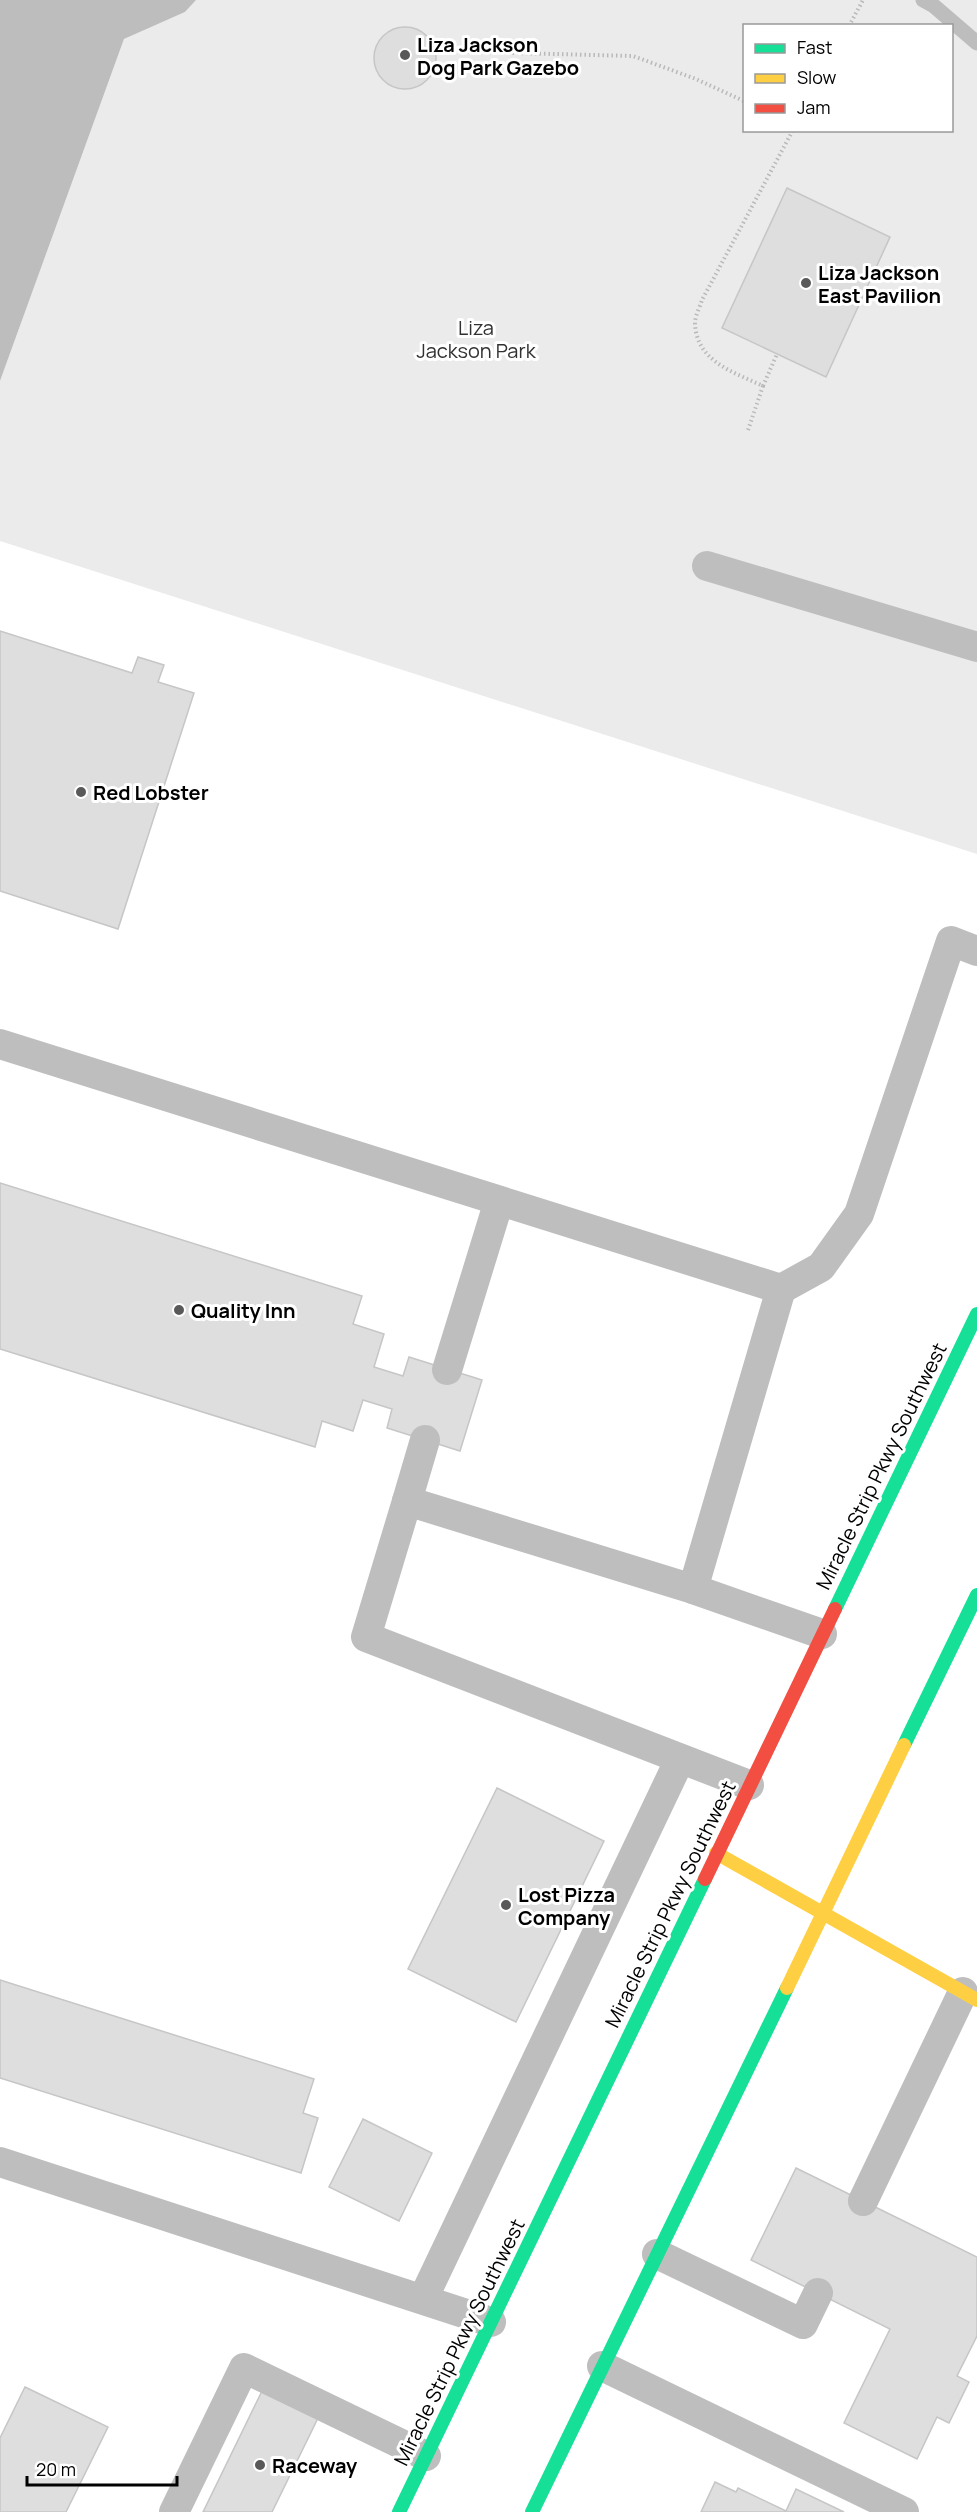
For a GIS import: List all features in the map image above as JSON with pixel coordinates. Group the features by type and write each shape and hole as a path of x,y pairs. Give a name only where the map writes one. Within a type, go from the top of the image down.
{"main road":[{"name":"Miracle Strip Pkwy Southwest","path":"399,2512 977,1314"},
{"path":"532,2512 977,1595"},
{"path":"716,1853 970,1996"}],"lane":[{"path":"707,566 977,647"},
{"path":"693,1589 781,1289 821,1267 859,1214 951,941 977,951"},
{"path":"0,1044 781,1289"},
{"path":"447,1370 499,1201"},
{"path":"425,1440 366,1637 749,1785"},
{"path":"407,1501 693,1589 822,1634"},
{"path":"423,2299 680,1759"},
{"path":"862,2201 970,1996"},
{"path":"0,2162 491,2322"},
{"path":"657,2254 803,2324 818,2293"},
{"path":"602,2366 904,2512"},
{"path":"174,2512 244,2368 426,2456"}],"path":[{"path":"850,24 863,0"},
{"path":"436,51 633,56 696,79 743,101"},
{"path":"763,386 716,364 700,346 695,321 702,300 792,132"},
{"path":"748,430 777,354"}],"green space":[{"name":"Liza Jackson Park","path":"196,0 977,0 977,854 0,541 0,381 124,39 185,12"}],"shaded area":[{"path":"0,0 196,0 185,12 124,39 0,381"}],"building":[{"name":"Liza Jackson Dog Park Gazebo","path":"399,27 411,27 427,36 434,46 436,58 434,70 427,80 411,89 399,89 388,84 379,75 374,64 374,52 379,41 388,32"},
{"name":"Liza Jackson East Pavilion","path":"787,188 890,237 826,377 722,328"},
{"name":"Red Lobster","path":"0,631 132,673 138,657 164,665 158,682 194,693 118,929 0,891"},
{"name":"Quality Inn","path":"0,1183 362,1296 353,1324 384,1334 374,1367 403,1376 409,1357 482,1380 460,1451 387,1428 392,1409 363,1400 353,1431 322,1421 315,1447 0,1349"},
{"name":"Lost Pizza Company","path":"497,1788 604,1841 516,2022 408,1969"},
{"path":"0,1980 314,2079 303,2113 318,2118 301,2173 0,2078"},
{"path":"363,2119 432,2153 399,2221 329,2187"},
{"path":"796,2168 977,2257 977,2336 957,2376 969,2382 949,2423 937,2417 917,2459 844,2423 890,2329 751,2260"},
{"path":"25,2387 108,2427 66,2512 0,2512 0,2438"},
{"name":"Raceway","path":"262,2391 318,2418 272,2512 203,2512"},
{"path":"715,2482 736,2492 738,2488 786,2511 796,2489 844,2512 701,2512"}],"waterway":[{"path":"923,0 934,6 977,43"}],"traffic: fast":[{"path":"835,1609 977,1314"},
{"path":"904,1745 977,1595"},
{"path":"399,2512 705,1879"},
{"path":"532,2512 787,1988"}],"traffic: slow":[{"path":"787,1988 904,1745"},
{"path":"716,1853 977,2000"}],"traffic: jam":[{"path":"705,1879 835,1609"}],"place":[{"name":"Liza Jackson Dog Park Gazebo","path":"405,55"},
{"name":"Liza Jackson East Pavilion","path":"806,283"},
{"name":"Red Lobster","path":"81,792"},
{"name":"Quality Inn","path":"179,1310"},
{"name":"Lost Pizza Company","path":"506,1905"},
{"name":"Raceway","path":"260,2465"}]}
